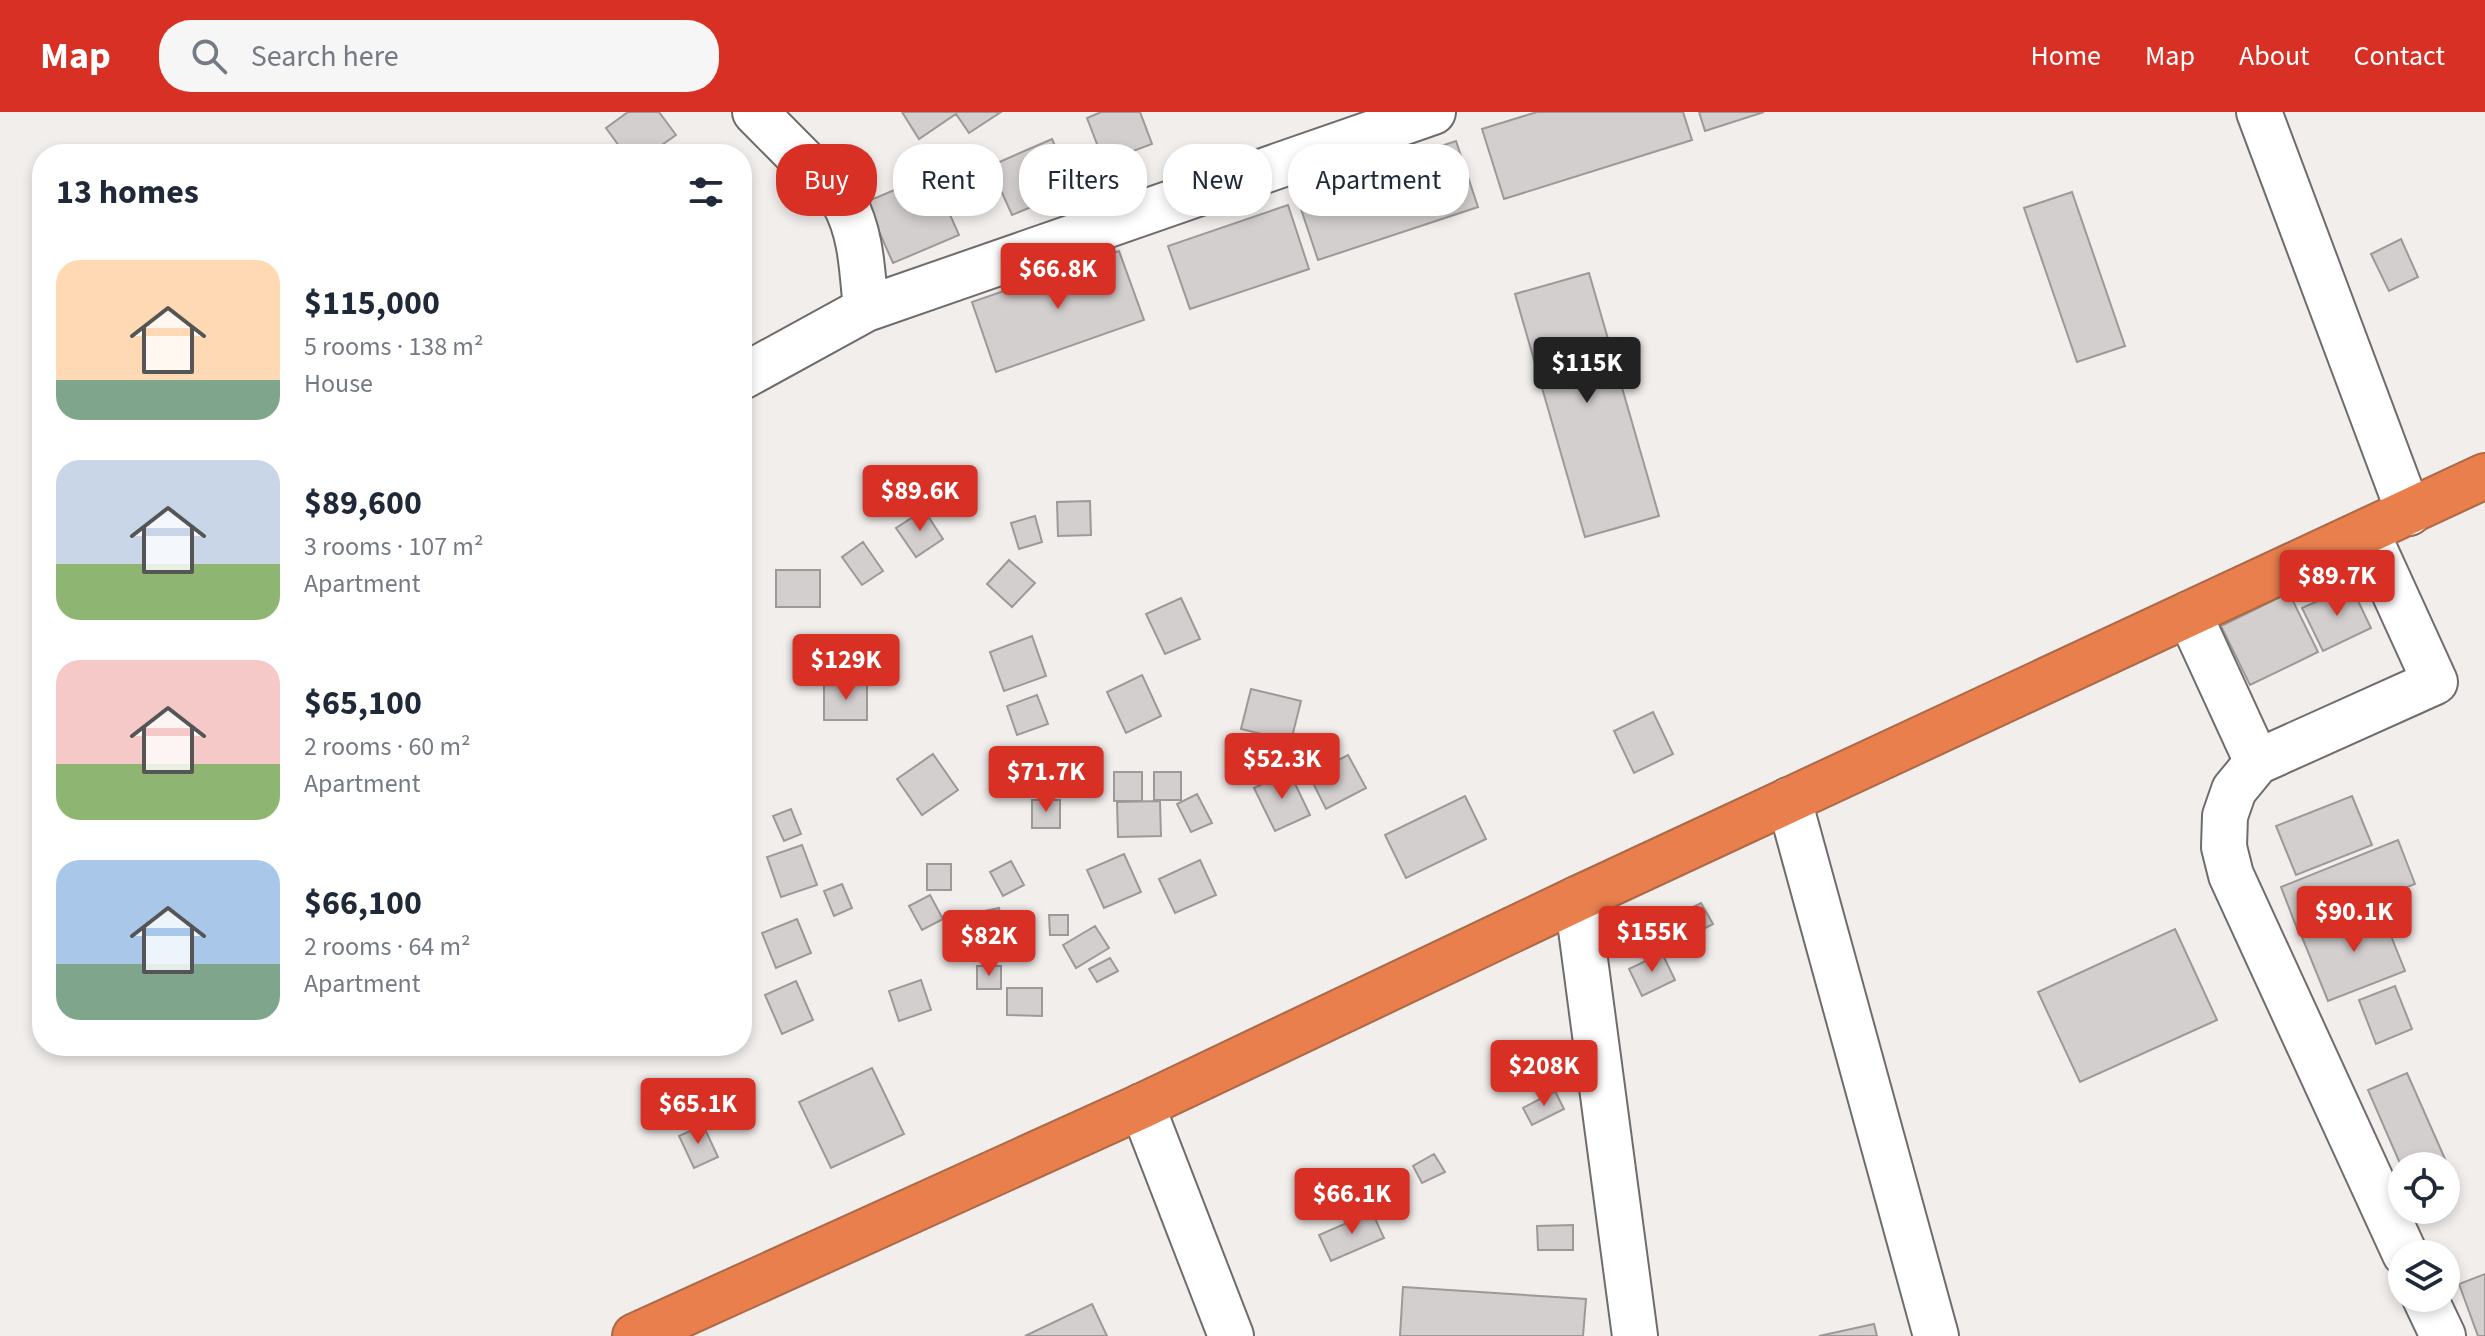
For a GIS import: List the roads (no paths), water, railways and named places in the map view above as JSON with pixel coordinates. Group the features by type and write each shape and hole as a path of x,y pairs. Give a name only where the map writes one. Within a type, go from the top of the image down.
{"highway":[{"path":"635,1336 1142,1106 1577,899 2485,476"}],"street":[{"path":"755,112 844,202 859,243 866,309"},
{"path":"752,372 866,309 1433,112"},
{"path":"2259,112 2409,513"},
{"path":"2367,533 2435,682 2257,762 2234,790 2225,816 2224,847 2231,875 2399,1240"},
{"path":"2189,614 2257,762"},
{"path":"1789,800 1936,1336"},
{"path":"1577,899 1635,1336"},
{"path":"1142,1106 1231,1336"},
{"path":"2432,1312 2443,1336"}]}
